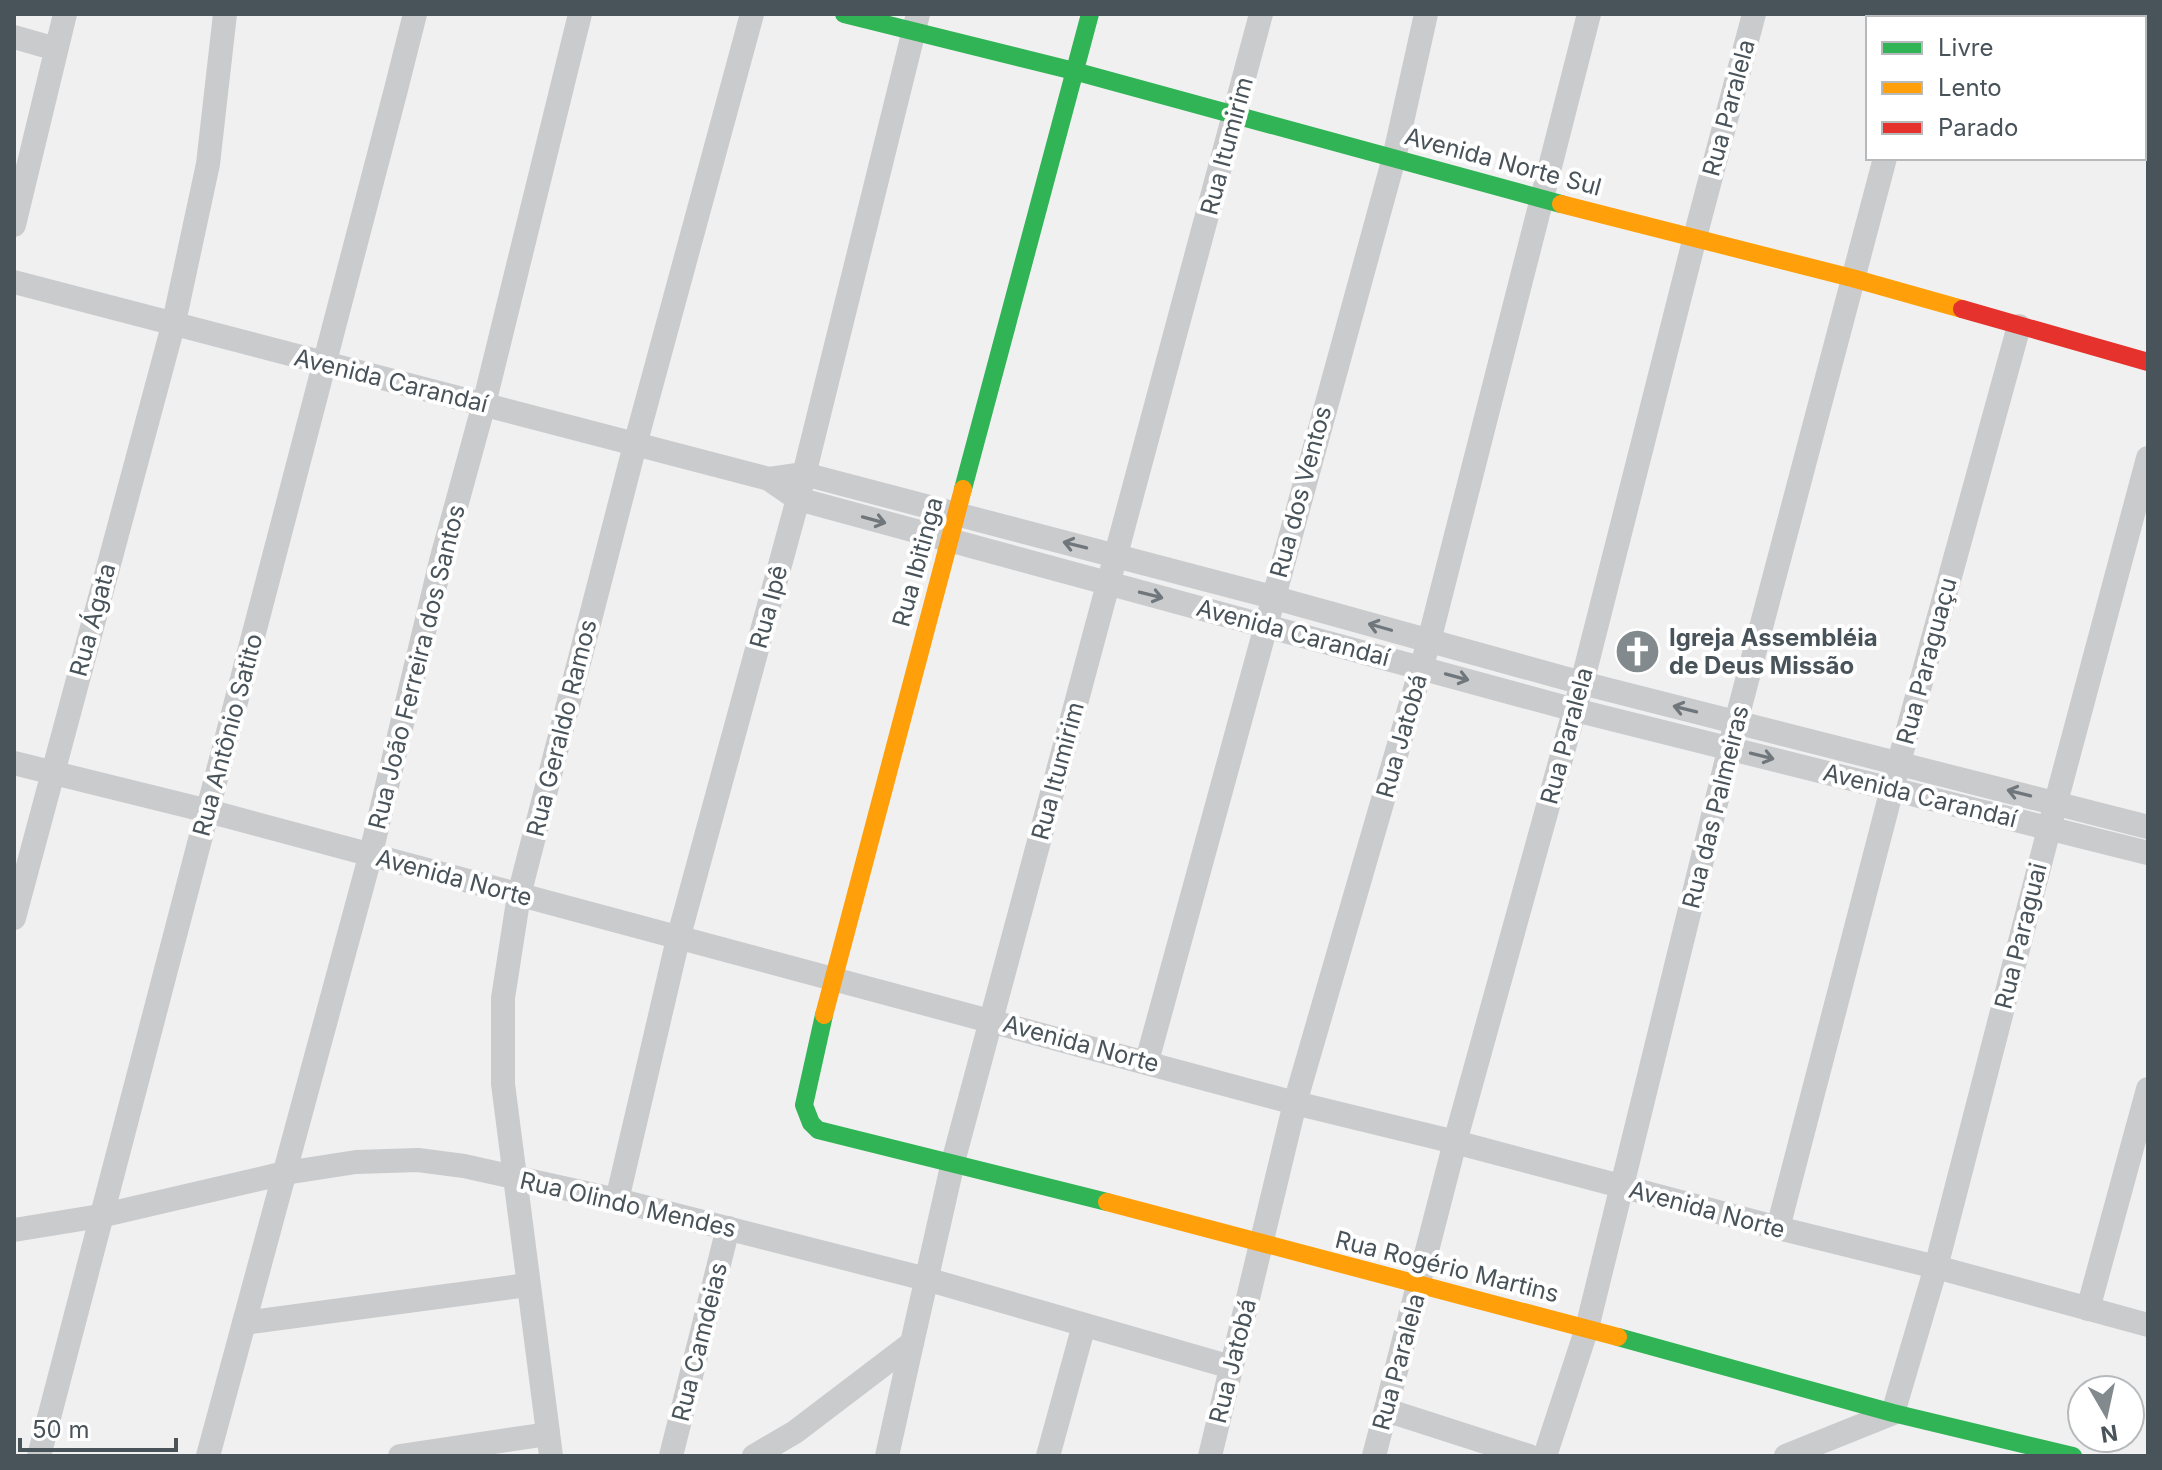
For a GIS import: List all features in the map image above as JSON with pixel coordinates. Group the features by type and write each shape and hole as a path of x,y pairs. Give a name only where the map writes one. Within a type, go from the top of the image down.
{"street":[{"path":"14,225 65,14"},
{"name":"Rua Ágata","path":"14,918 174,322 208,164 225,14"},
{"name":"Rua Antônio Satito","path":"39,1456 327,365 415,14"},
{"name":"Rua João Ferreira dos Santos","path":"208,1456 370,857 441,561 484,404 580,14"},
{"name":"Rua Geraldo Ramos","path":"550,1445 503,1084 503,998 519,895 635,445 752,14"},
{"name":"Avenida Norte Sul","path":"844,14 915,23 1235,117 1543,200 1852,278 2148,362"},
{"name":"Rua Ibitinga","path":"811,1123 804,1105 832,977 1090,14"},
{"name":"Rua Itumirim","path":"887,1456 953,1162 1261,14"},
{"name":"Rua dos Ventos","path":"1147,1061 1394,158 1426,14"},
{"name":"Rua Jatobá","path":"1210,1456 1295,1103 1429,641 1589,14"},
{"name":"Rua Paralela","path":"1374,1456 1455,1142 1575,710 1754,14"},
{"name":"Rua Ipê","path":"617,1200 678,939 798,499 915,23"},
{"path":"14,37 56,49"},
{"name":"Rua das Palmeiras","path":"1545,1456 1587,1328 1736,722 1884,160"},
{"name":"Avenida Carandaí","path":"14,282 769,479 798,499 1575,710 2148,853"},
{"name":"Rua Paraguaçu","path":"1778,1228 1899,762 2019,326"},
{"name":"Rua Paraguai","path":"1893,1413 1936,1267 2148,458"},
{"name":"Avenida Carandaí","path":"769,479 804,474 1272,597 1582,683 2148,827"},
{"name":"Avenida Norte","path":"14,763 208,811 1295,1103 1936,1267 2148,1325"},
{"path":"2088,1309 2148,1089"},
{"name":"Rua Rogério Martins","path":"811,1123 818,1130 953,1162 1587,1328 1893,1413 2073,1456"},
{"name":"Rua Olindo Mendes","path":"14,1230 100,1216 285,1173 356,1162 418,1160 464,1166 728,1228 926,1279 1231,1367"},
{"name":"Rua Camdeias","path":"671,1456 728,1228"},
{"path":"244,1323 527,1285"},
{"path":"1048,1456 1084,1325"},
{"path":"754,1456 795,1432 912,1343"},
{"path":"1386,1410 1529,1456"},
{"path":"1786,1456 1893,1413"},
{"path":"400,1456 550,1445"}],"traffic: fast":[{"path":"844,14 1074,71 1561,204"},
{"path":"963,489 1090,14"},
{"path":"824,1015 804,1105 811,1123 818,1130 1107,1202"},
{"path":"1618,1337 1893,1413 2073,1456"}],"traffic: slow":[{"path":"1561,204 1962,309"},
{"path":"824,1015 963,489"},
{"path":"1107,1202 1618,1337"}],"traffic: jam":[{"path":"1962,309 2148,362"}],"place":[{"name":"Igreja Assembléia de Deus Missão","path":"1638,652"}]}
